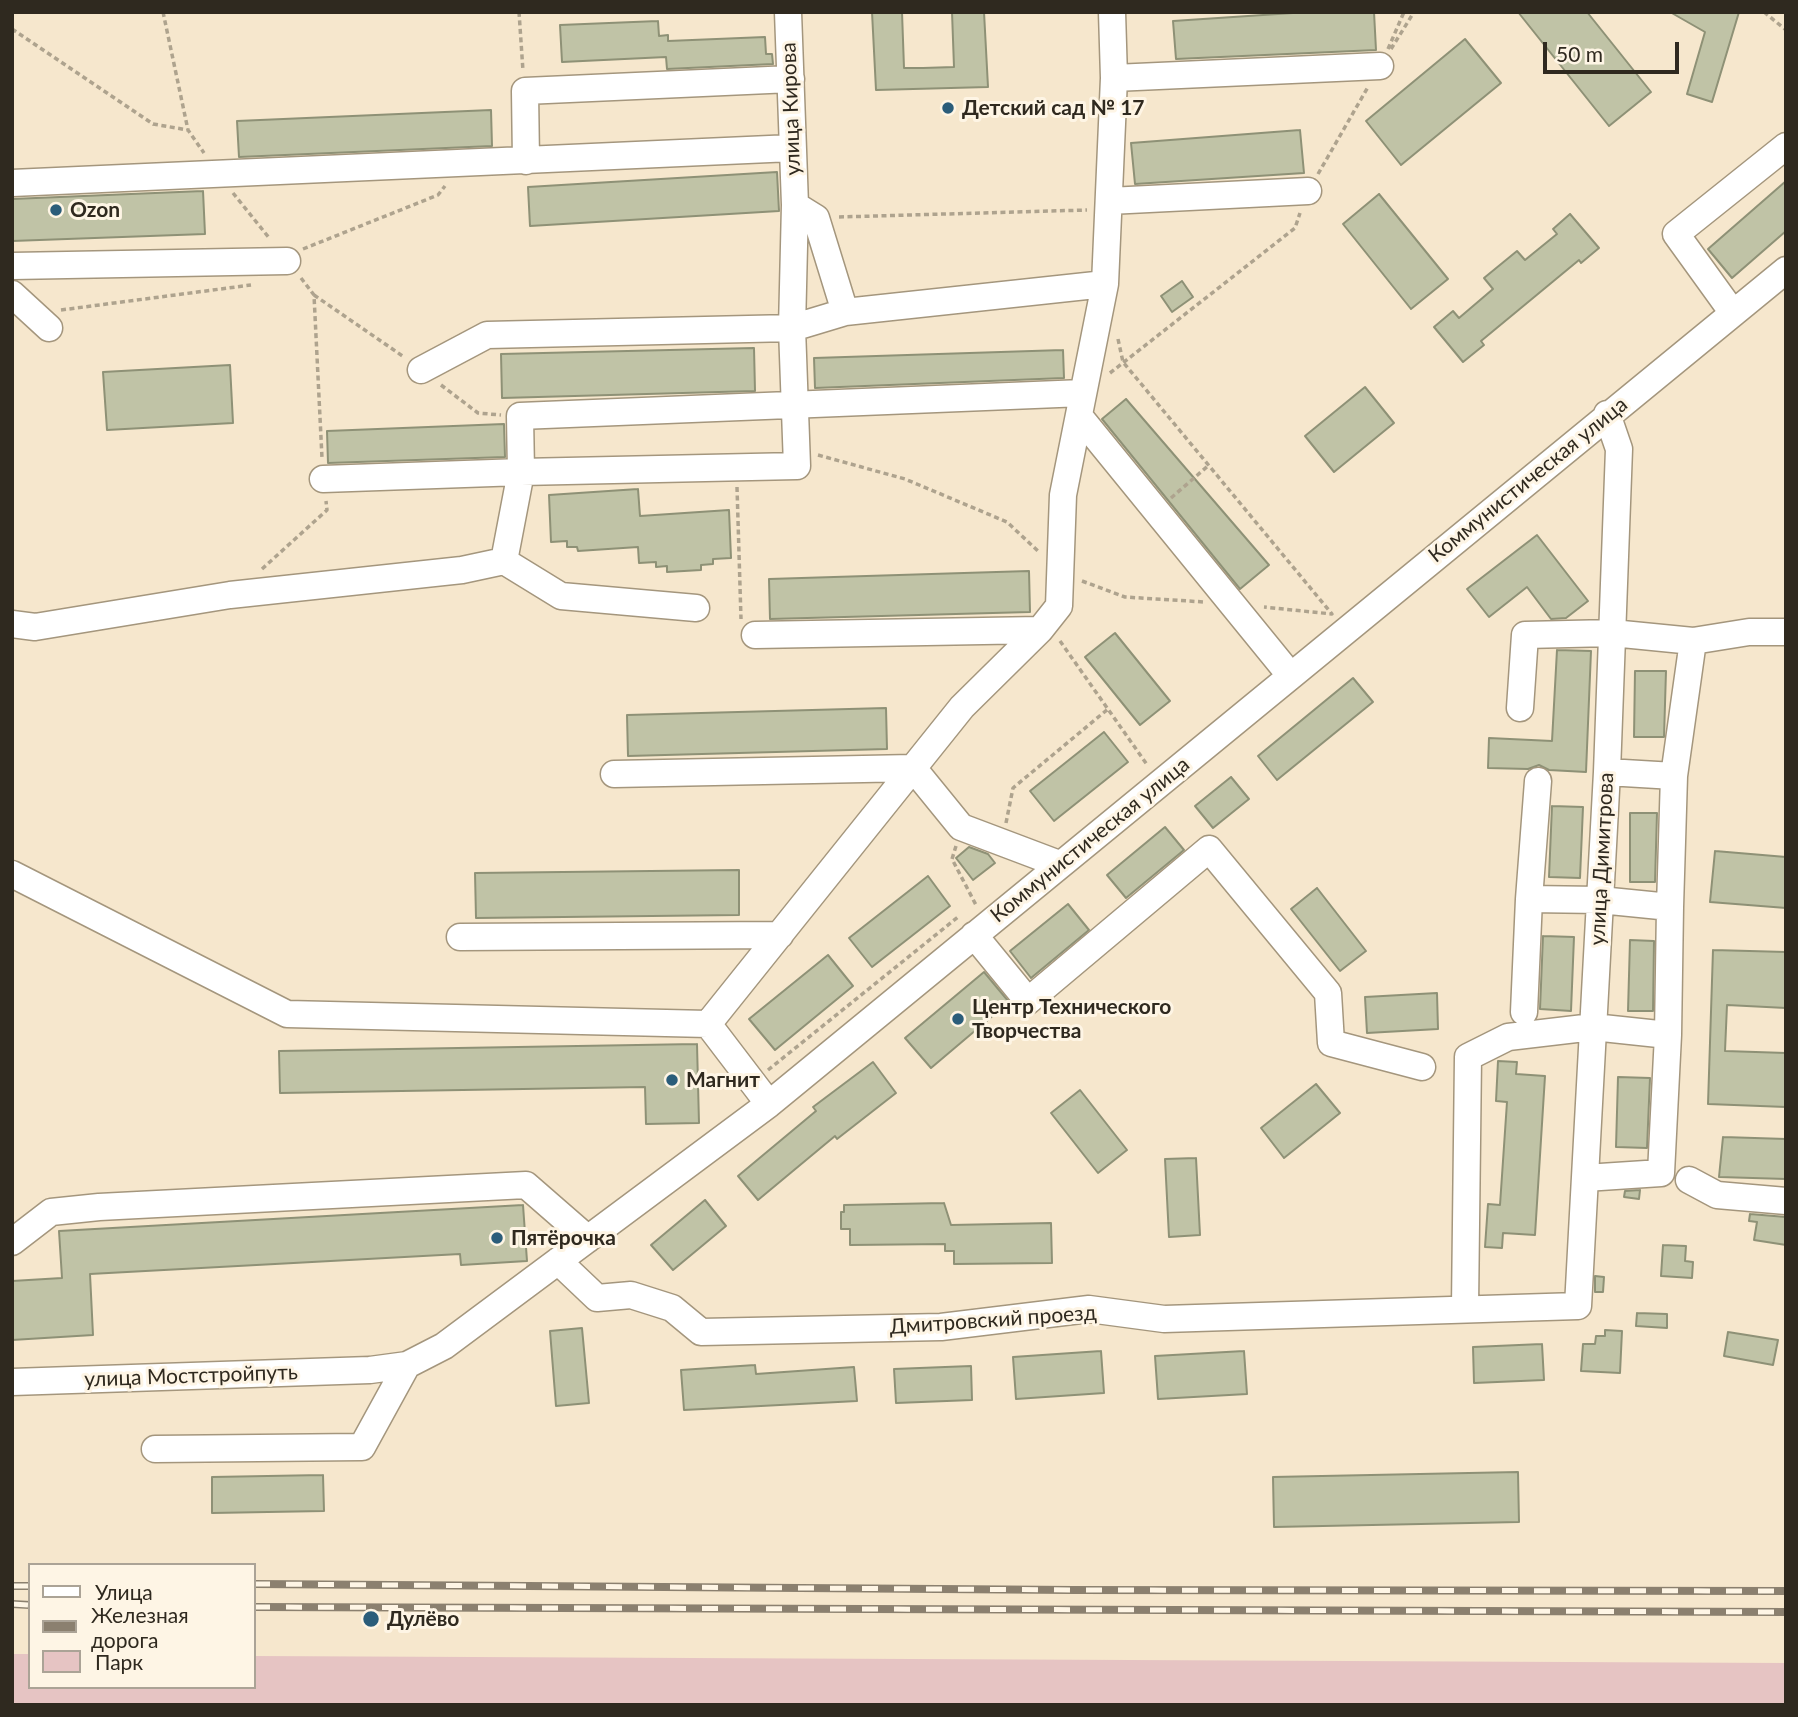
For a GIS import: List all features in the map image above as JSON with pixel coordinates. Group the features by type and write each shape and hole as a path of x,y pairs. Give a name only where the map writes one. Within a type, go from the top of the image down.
{"street":[{"name":"улица Кирова","path":"788,12 792,148 806,211"},
{"path":"708,1024 962,707 1043,626 1059,606 1063,495 1105,284 1103,205 1114,78 1112,12"},
{"path":"1114,78 1380,66"},
{"path":"526,162 525,91 790,79"},
{"path":"1733,313 1676,234 1786,146"},
{"path":"12,183 792,148"},
{"path":"1103,205 1308,191"},
{"path":"806,211 845,312"},
{"path":"323,479 797,466 792,328 806,211"},
{"path":"12,266 287,261"},
{"name":"Коммунистическая улица","path":"370,1370 407,1365 444,1346 769,1104 1607,414 1786,270"},
{"path":"421,370 487,335 792,328 845,312 1105,284"},
{"path":"12,295 49,328"},
{"path":"504,561 521,472 520,416 794,407 1081,405"},
{"path":"1081,405 1156,511 1290,675"},
{"name":"улица Димитрова","path":"1578,1306 1607,772 1619,449 1607,414"},
{"path":"12,624 36,627 235,594 462,570 504,561 561,596 696,608"},
{"path":"755,635 1043,626"},
{"path":"1520,708 1525,635 1612,633 1693,641 1749,632 1786,632"},
{"path":"1585,1178 1661,1173 1668,1035 1674,776 1693,641"},
{"path":"614,774 913,768"},
{"path":"913,768 961,827 1059,864"},
{"path":"1607,772 1674,776"},
{"path":"1524,1012 1538,781"},
{"path":"980,930 1028,1001 1209,849 1328,993 1331,1043 1422,1067"},
{"path":"12,874 287,1014 708,1024"},
{"path":"1529,899 1600,900 1670,907"},
{"path":"460,937 779,935"},
{"path":"708,1024 769,1104"},
{"path":"1465,1307 1468,1057 1508,1037 1593,1027 1668,1035"},
{"path":"1689,1180 1717,1195 1786,1201"},
{"path":"12,1242 51,1212 99,1207 526,1185 588,1239"},
{"name":"Дмитровский проезд","path":"558,1261 597,1298 631,1295 672,1308 701,1332 942,1328 1089,1309 1164,1319 1465,1307 1578,1306"},
{"path":"155,1449 362,1447 407,1365"},
{"name":"улица Мостстройпуть","path":"12,1382 370,1370"}],"path":[{"path":"163,12 188,130 218,174 314,295 323,479 327,510 235,594"},
{"path":"519,12 525,91"},
{"path":"1380,66 1404,12"},
{"path":"1081,405 1123,362 1295,228 1308,191 1414,12"},
{"path":"1764,12 1786,30"},
{"path":"12,29 153,124 188,130"},
{"path":"806,211 1103,205"},
{"path":"796,448 905,479 1007,522 1060,573 1125,597 1332,614 1123,362 1117,336"},
{"path":"1156,511 1209,466"},
{"path":"736,467 741,621 755,635"},
{"path":"1043,626 1108,709 1159,782"},
{"path":"1002,842 1013,788 1108,709"},
{"path":"961,827 952,859 980,930"}],"green space":[{"path":"12,1654 28,1654 28,1689 256,1689 256,1656 1786,1663 1786,1705 12,1705"}],"building":[{"path":"872,12 902,12 904,68 923,68 954,67 952,12 984,12 988,87 876,90"},
{"path":"1308,12 1374,12 1376,50 1176,59 1173,21"},
{"path":"1518,12 1587,12 1651,92 1609,126"},
{"path":"1670,12 1739,12 1712,102 1687,94 1705,32"},
{"path":"658,21 659,36 668,35 668,41 765,37 766,54 772,54 773,64 667,69 666,57 562,62 560,25"},
{"path":"1465,39 1501,83 1401,165 1366,121"},
{"path":"491,110 492,146 239,157 237,121"},
{"path":"1300,130 1304,173 1135,184 1131,143"},
{"path":"777,172 779,211 530,226 528,187"},
{"path":"1786,181 1786,231 1732,278 1708,249"},
{"path":"203,191 205,234 12,241 12,199"},
{"path":"1379,194 1448,279 1411,309 1343,224"},
{"path":"1570,214 1599,248 1581,263 1579,260 1481,341 1484,345 1463,362 1434,327 1453,311 1459,318 1493,289 1484,278 1517,251 1525,260 1557,234 1553,229"},
{"path":"1182,281 1193,297 1172,312 1161,296"},
{"path":"754,348 755,391 502,398 501,354"},
{"path":"1063,350 1064,378 815,388 814,358"},
{"path":"230,365 233,423 107,430 103,372"},
{"path":"1365,387 1394,423 1334,472 1305,436"},
{"path":"1126,399 1269,565 1240,589 1102,419"},
{"path":"504,424 505,457 328,463 327,431"},
{"path":"638,489 640,516 729,510 731,558 713,559 713,564 701,565 701,570 667,572 667,566 656,567 656,562 639,563 638,547 578,551 577,547 567,547 567,541 551,542 549,495"},
{"path":"1537,535 1588,601 1566,618 1551,619 1527,587 1489,617 1467,589"},
{"path":"1029,571 1030,612 770,619 769,579"},
{"path":"1115,633 1170,701 1140,725 1085,657"},
{"path":"1557,650 1591,651 1586,772 1549,770 1539,765 1528,769 1488,768 1489,738 1552,741"},
{"path":"1635,671 1666,671 1664,737 1634,737"},
{"path":"1353,678 1373,702 1277,780 1258,756"},
{"path":"886,708 887,749 628,756 627,715"},
{"path":"1104,732 1128,762 1054,821 1030,791"},
{"path":"1231,777 1249,799 1213,828 1195,806"},
{"path":"1552,806 1583,807 1580,878 1549,877"},
{"path":"1630,813 1657,813 1655,882 1630,882"},
{"path":"1165,827 1184,850 1126,898 1107,875"},
{"path":"969,847 988,854 995,863 973,880 956,858"},
{"path":"1715,851 1786,857 1786,908 1710,902"},
{"path":"739,870 739,915 476,918 475,873"},
{"path":"928,876 950,906 872,967 849,938"},
{"path":"1317,888 1366,951 1340,971 1291,909"},
{"path":"1068,904 1089,930 1031,978 1010,951"},
{"path":"1543,936 1574,937 1571,1011 1540,1009"},
{"path":"1630,940 1654,941 1653,1011 1628,1011"},
{"path":"1713,950 1786,952 1786,1008 1727,1005 1725,1051 1786,1053 1786,1107 1708,1104"},
{"path":"828,955 853,986 775,1050 749,1019"},
{"name":"Центр Технического Творчества","path":"984,972 1009,1002 931,1068 905,1038"},
{"path":"1437,993 1438,1029 1367,1033 1365,997"},
{"path":"697,1044 699,1123 646,1124 645,1087 280,1093 279,1051"},
{"path":"1498,1061 1517,1062 1516,1074 1545,1076 1535,1235 1503,1233 1502,1248 1485,1247 1488,1204 1500,1205 1507,1102 1496,1101"},
{"path":"873,1062 896,1093 837,1139 835,1136 758,1200 738,1176 816,1111 813,1107"},
{"path":"1618,1077 1650,1078 1647,1148 1616,1147"},
{"path":"1316,1084 1340,1113 1284,1158 1261,1128"},
{"path":"1080,1090 1127,1150 1098,1173 1051,1113"},
{"path":"1723,1137 1786,1139 1786,1179 1719,1177"},
{"path":"1196,1158 1200,1235 1169,1237 1165,1159"},
{"path":"1640,1190 1639,1199 1624,1197 1625,1191"},
{"path":"705,1200 726,1226 673,1270 651,1245"},
{"path":"944,1203 951,1225 1051,1223 1052,1263 954,1264 954,1251 945,1251 945,1244 850,1245 850,1229 841,1229 841,1212 844,1212 844,1205"},
{"path":"523,1205 527,1261 461,1265 460,1254 90,1274 93,1335 12,1340 12,1281 62,1278 59,1231"},
{"path":"1750,1214 1786,1217 1786,1245 1754,1240 1757,1222 1749,1221"},
{"path":"1663,1245 1686,1246 1685,1261 1693,1262 1692,1278 1661,1276"},
{"path":"1595,1276 1604,1277 1603,1292 1595,1292"},
{"path":"1637,1313 1667,1314 1667,1328 1636,1326"},
{"path":"582,1328 589,1403 556,1406 550,1331"},
{"path":"1605,1330 1622,1331 1620,1373 1581,1371 1583,1344 1595,1344 1596,1336 1605,1336"},
{"path":"1728,1332 1778,1340 1773,1365 1724,1356"},
{"path":"1542,1344 1544,1380 1474,1383 1473,1347"},
{"path":"1101,1351 1104,1393 1016,1399 1013,1357"},
{"path":"1244,1351 1247,1394 1158,1399 1155,1356"},
{"path":"755,1365 756,1374 854,1367 857,1401 684,1410 681,1370"},
{"path":"971,1366 972,1400 896,1403 894,1369"},
{"path":"1518,1472 1519,1522 1274,1527 1273,1477"},
{"path":"323,1475 324,1511 212,1513 212,1477"}],"railway":[{"path":"256,1584 1074,1590 1786,1591"},
{"path":"12,1586 28,1586"},
{"path":"12,1604 28,1605"},
{"path":"256,1607 1786,1612"}],"place":[{"name":"Детский сад № 17","path":"948,108"},
{"name":"Ozon","path":"56,210"},
{"name":"Центр Технического Творчества","path":"958,1019"},
{"name":"Магнит","path":"672,1080"},
{"name":"Пятёрочка","path":"497,1238"},
{"name":"Дулёво","path":"371,1619"}]}
